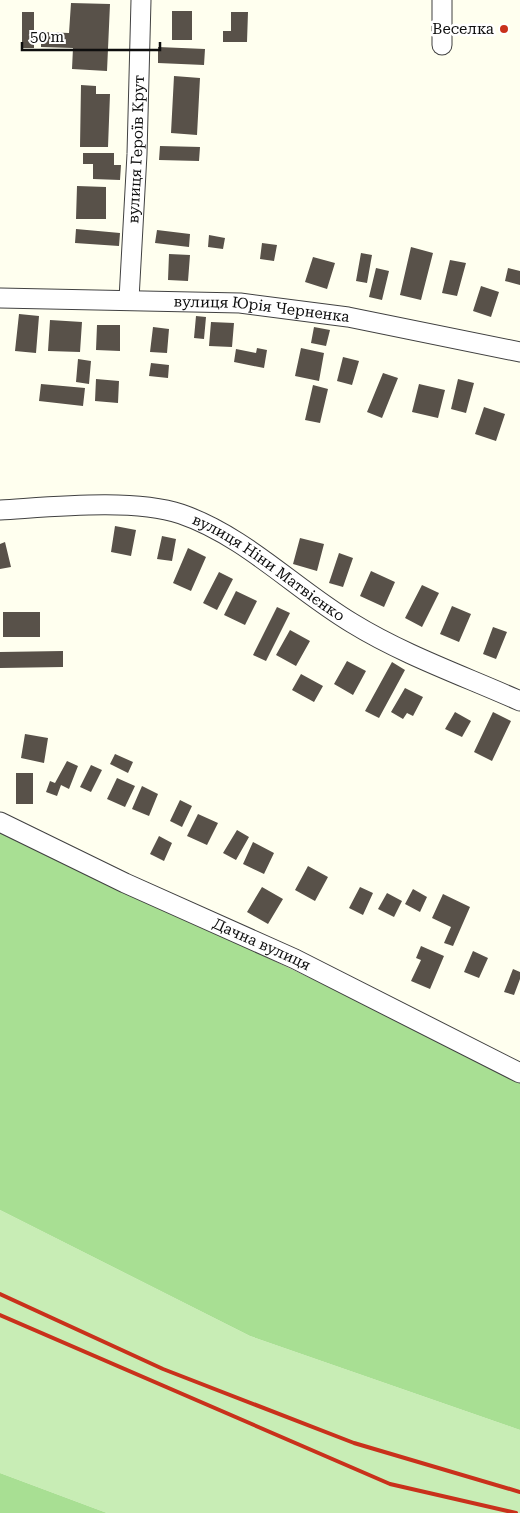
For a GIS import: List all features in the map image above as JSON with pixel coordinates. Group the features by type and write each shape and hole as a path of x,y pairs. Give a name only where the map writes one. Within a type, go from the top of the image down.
{"street":[{"name":"вулиця Героїв Крут","path":"129,299 137,154 140,0"},
{"path":"442,0 442,45"},
{"name":"вулиця Юрія Черненка","path":"0,298 129,299 240,303 348,317 520,352"},
{"name":"вулиця Ніни Матвієнко","path":"0,510 79,506 149,508 179,514 212,528 233,540 365,630 520,701"},
{"name":"Дачна вулиця","path":"0,822 125,883 295,959 520,1073"}],"green space":[{"path":"0,830 520,1078 520,1430 250,1336 0,1210"},
{"path":"0,1210 250,1336 520,1430 520,1513 107,1513 0,1473"},
{"path":"0,1473 107,1513 0,1513"}],"building":[{"path":"71,3 110,4 107,71 72,69 73,48 41,47 41,32 69,33"},
{"path":"172,11 192,11 192,40 172,40"},
{"path":"22,12 34,12 34,48 22,48"},
{"path":"231,12 248,12 247,42 223,42 223,31 231,31"},
{"path":"158,47 205,49 204,65 158,63"},
{"path":"174,76 200,78 197,135 171,133"},
{"path":"81,85 96,86 96,94 110,94 108,147 80,147"},
{"path":"160,146 200,147 199,161 159,160"},
{"path":"83,153 114,153 114,165 121,165 120,180 93,179 93,164 83,164"},
{"path":"77,186 106,187 106,219 76,219"},
{"path":"76,229 120,233 119,246 75,243"},
{"path":"157,230 190,234 189,247 155,243"},
{"path":"209,235 225,238 223,249 208,247"},
{"path":"262,243 277,245 274,261 260,259"},
{"path":"411,247 433,253 421,300 400,295"},
{"path":"361,253 372,255 367,283 356,281"},
{"path":"169,254 190,255 188,281 168,280"},
{"path":"313,257 335,263 327,289 305,282"},
{"path":"450,260 466,263 457,296 442,293"},
{"path":"376,268 389,271 382,300 369,297"},
{"path":"508,268 520,271 520,285 505,281"},
{"path":"481,286 499,292 491,317 473,311"},
{"path":"19,314 39,316 36,353 15,351"},
{"path":"196,316 206,317 204,339 194,338"},
{"path":"50,320 82,322 80,352 48,351"},
{"path":"211,322 234,323 232,347 209,346"},
{"path":"97,325 120,325 120,351 96,350"},
{"path":"153,327 169,329 167,353 150,352"},
{"path":"314,327 330,330 326,346 311,343"},
{"path":"257,348 267,350 264,368 234,362 236,349 256,353"},
{"path":"301,348 324,353 319,381 295,376"},
{"path":"343,357 359,361 352,385 337,381"},
{"path":"78,359 91,361 89,384 76,382"},
{"path":"151,363 169,365 168,378 149,376"},
{"path":"383,373 398,378 382,418 367,412"},
{"path":"96,379 119,381 118,403 95,401"},
{"path":"458,379 474,383 466,413 451,409"},
{"path":"41,384 85,388 83,406 39,401"},
{"path":"419,384 445,390 438,418 412,412"},
{"path":"313,385 328,389 320,423 305,420"},
{"path":"484,407 505,414 496,441 475,434"},
{"path":"115,526 136,530 131,556 111,552"},
{"path":"162,536 176,539 172,561 157,559"},
{"path":"300,538 324,544 317,571 293,564"},
{"path":"5,542 11,567 0,569 0,544"},
{"path":"188,548 206,557 191,591 173,583"},
{"path":"339,553 353,558 343,587 329,583"},
{"path":"371,571 395,582 384,607 360,596"},
{"path":"219,572 233,579 217,610 203,603"},
{"path":"422,585 439,593 422,627 405,618"},
{"path":"236,591 257,601 245,625 224,615"},
{"path":"452,606 471,614 459,642 440,634"},
{"path":"277,607 290,613 266,661 253,655"},
{"path":"3,612 40,612 40,637 3,637"},
{"path":"493,627 507,632 496,659 483,654"},
{"path":"290,630 310,641 296,666 276,655"},
{"path":"63,651 63,667 0,668 0,652"},
{"path":"347,661 366,671 353,695 334,684"},
{"path":"392,662 405,670 379,718 365,711"},
{"path":"301,674 323,686 314,702 292,690"},
{"path":"405,688 423,697 413,716 407,713 403,719 391,712"},
{"path":"455,712 471,721 462,737 445,729"},
{"path":"493,712 511,721 492,761 474,752"},
{"path":"25,734 48,738 44,763 21,758"},
{"path":"115,754 133,762 128,773 110,764"},
{"path":"67,761 78,766 69,789 61,785 57,796 46,792 50,781 55,783"},
{"path":"91,765 102,770 91,792 80,787"},
{"path":"16,773 33,773 33,804 16,804"},
{"path":"117,778 135,786 125,807 107,799"},
{"path":"142,786 158,794 149,816 132,809"},
{"path":"180,800 192,806 182,827 170,821"},
{"path":"198,814 218,823 207,845 187,836"},
{"path":"237,830 249,837 236,860 223,853"},
{"path":"159,836 172,843 164,861 150,854"},
{"path":"253,842 274,853 264,874 243,864"},
{"path":"308,866 328,877 315,901 295,890"},
{"path":"262,887 283,899 268,924 247,912"},
{"path":"360,887 373,893 363,915 349,908"},
{"path":"413,889 427,897 420,912 405,904"},
{"path":"387,893 402,901 394,917 378,909"},
{"path":"443,894 470,907 453,946 444,943 451,927 432,918"},
{"path":"421,946 444,956 430,989 411,981 421,960 416,958"},
{"path":"473,951 488,958 479,978 464,972"},
{"path":"513,969 520,972 520,979 514,995 504,992"}],"railway":[{"path":"0,1294 163,1369 354,1443 520,1492"},
{"path":"0,1315 390,1484 516,1513"}],"place":[{"name":"Веселка","path":"504,29"}]}
